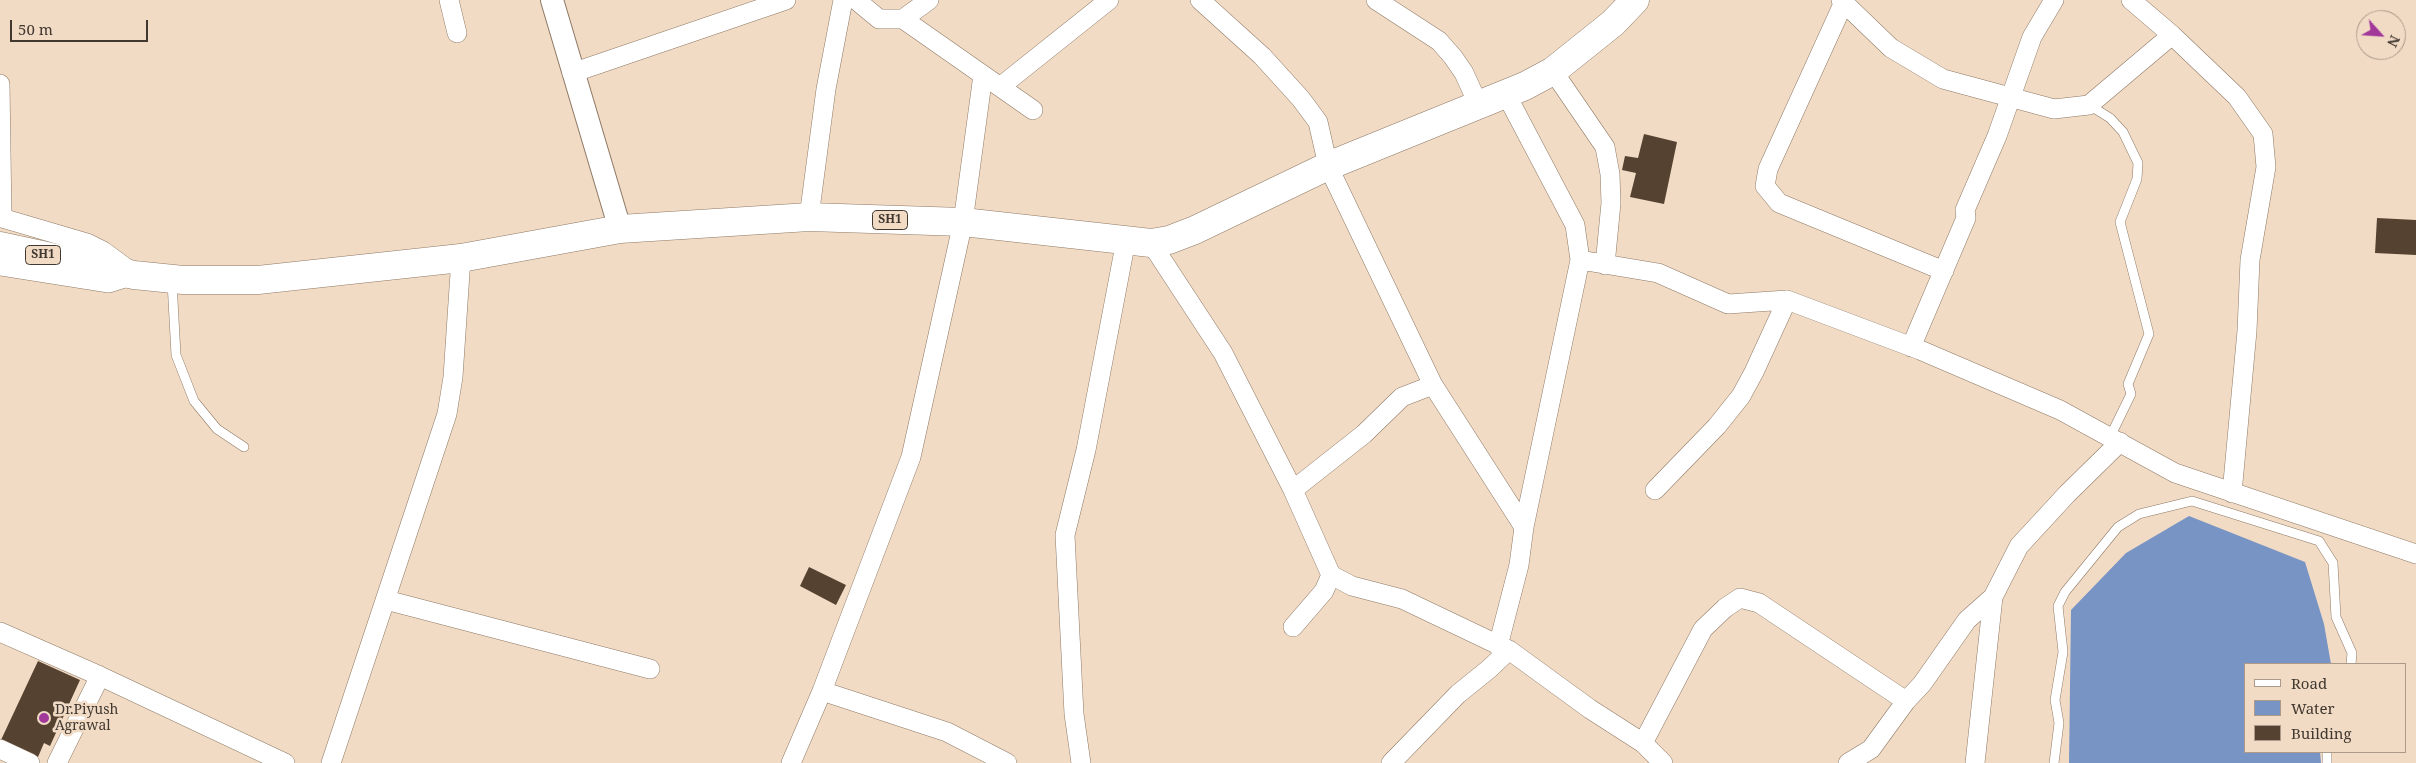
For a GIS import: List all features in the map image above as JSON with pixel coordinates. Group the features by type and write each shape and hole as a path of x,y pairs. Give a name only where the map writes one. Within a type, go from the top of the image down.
{"main road":[{"name":"SH1","path":"0,246 134,275 172,279 258,280 461,258 620,229 809,218 963,222 1138,242 1169,240 1195,230 1328,166 1525,86 1554,71 1613,23 1635,0"}],"street":[{"path":"449,0 457,33"},
{"path":"552,0 572,74 620,229"},
{"path":"572,74 786,0"},
{"path":"809,218 826,89 843,0"},
{"path":"856,0 879,19 904,18 929,0"},
{"path":"1000,87 1109,0"},
{"path":"1200,0 1262,56 1301,99 1318,122 1328,166 1433,385 1524,527"},
{"path":"1376,0 1439,41 1453,56 1464,73 1478,104"},
{"path":"1911,347 1966,218 1965,210 1997,136 2032,37 2054,0"},
{"path":"2131,0 2172,34 2237,97 2263,134 2266,167 2250,260 2247,331 2217,496"},
{"path":"1944,271 1779,203 1765,186 1768,170 1843,1 1891,48 1943,79 2054,109 2089,105 2172,34"},
{"path":"904,18 1033,110"},
{"path":"1554,71 1605,147 1610,174 1611,203 1605,265"},
{"path":"791,763 822,691 911,456 963,222 983,75"},
{"path":"0,84 1,218 87,243 103,251 134,275"},
{"path":"1391,763 1458,694 1489,669 1504,648 1524,527 1580,260 1575,225 1506,94"},
{"path":"1138,242 1223,353 1292,490 1331,575 1352,586 1402,599 1504,648 1590,709 1643,743 1663,763"},
{"path":"1082,763 1074,714 1065,535 1138,242"},
{"path":"331,763 447,414 453,377 461,258"},
{"path":"1580,260 1658,273 1728,304 1787,300 1911,347 2060,410 2217,496 2416,554"},
{"path":"0,266 110,283 134,275"},
{"path":"1656,490 1717,426 1741,396 1787,300"},
{"path":"1292,490 1364,434 1402,398 1433,385"},
{"path":"1848,763 1871,749 1906,701 1922,684 1966,620 1993,596 2019,546 2115,439"},
{"path":"1293,627 1324,590 1331,575"},
{"path":"1975,763 1993,596"},
{"path":"1643,743 1703,629 1725,608 1740,598 1759,603 1906,701"},
{"path":"386,600 650,669"},
{"path":"0,632 100,676 285,763"},
{"path":"57,763 100,676"},
{"path":"822,691 947,732 1007,763"},
{"path":"0,749 30,763"}],"lane":[{"path":"2089,105 2110,118 2123,132 2138,163 2137,179 2120,222 2149,334 2128,384 2131,394 2115,439"},
{"path":"172,279 176,355 194,401 217,429 244,448"},
{"path":"2054,763 2060,723 2056,700 2063,652 2058,606 2066,592 2118,527 2139,514 2217,496 2319,541 2333,563 2336,617 2352,653 2351,663"}],"water":[{"path":"2189,516 2305,562 2324,624 2331,663 2244,663 2244,753 2320,753 2321,763 2069,763 2071,610 2126,553"}],"building":[{"path":"1644,134 1677,142 1664,204 1630,197 1636,173 1622,170 1625,156 1638,158"},
{"path":"2377,218 2416,220 2416,255 2375,253"},
{"path":"809,567 846,585 836,605 800,586"},
{"path":"38,661 80,680 50,746 44,743 38,757 1,740"}],"place":[{"name":"Dr.Piyush Agrawal","path":"44,718"}]}
